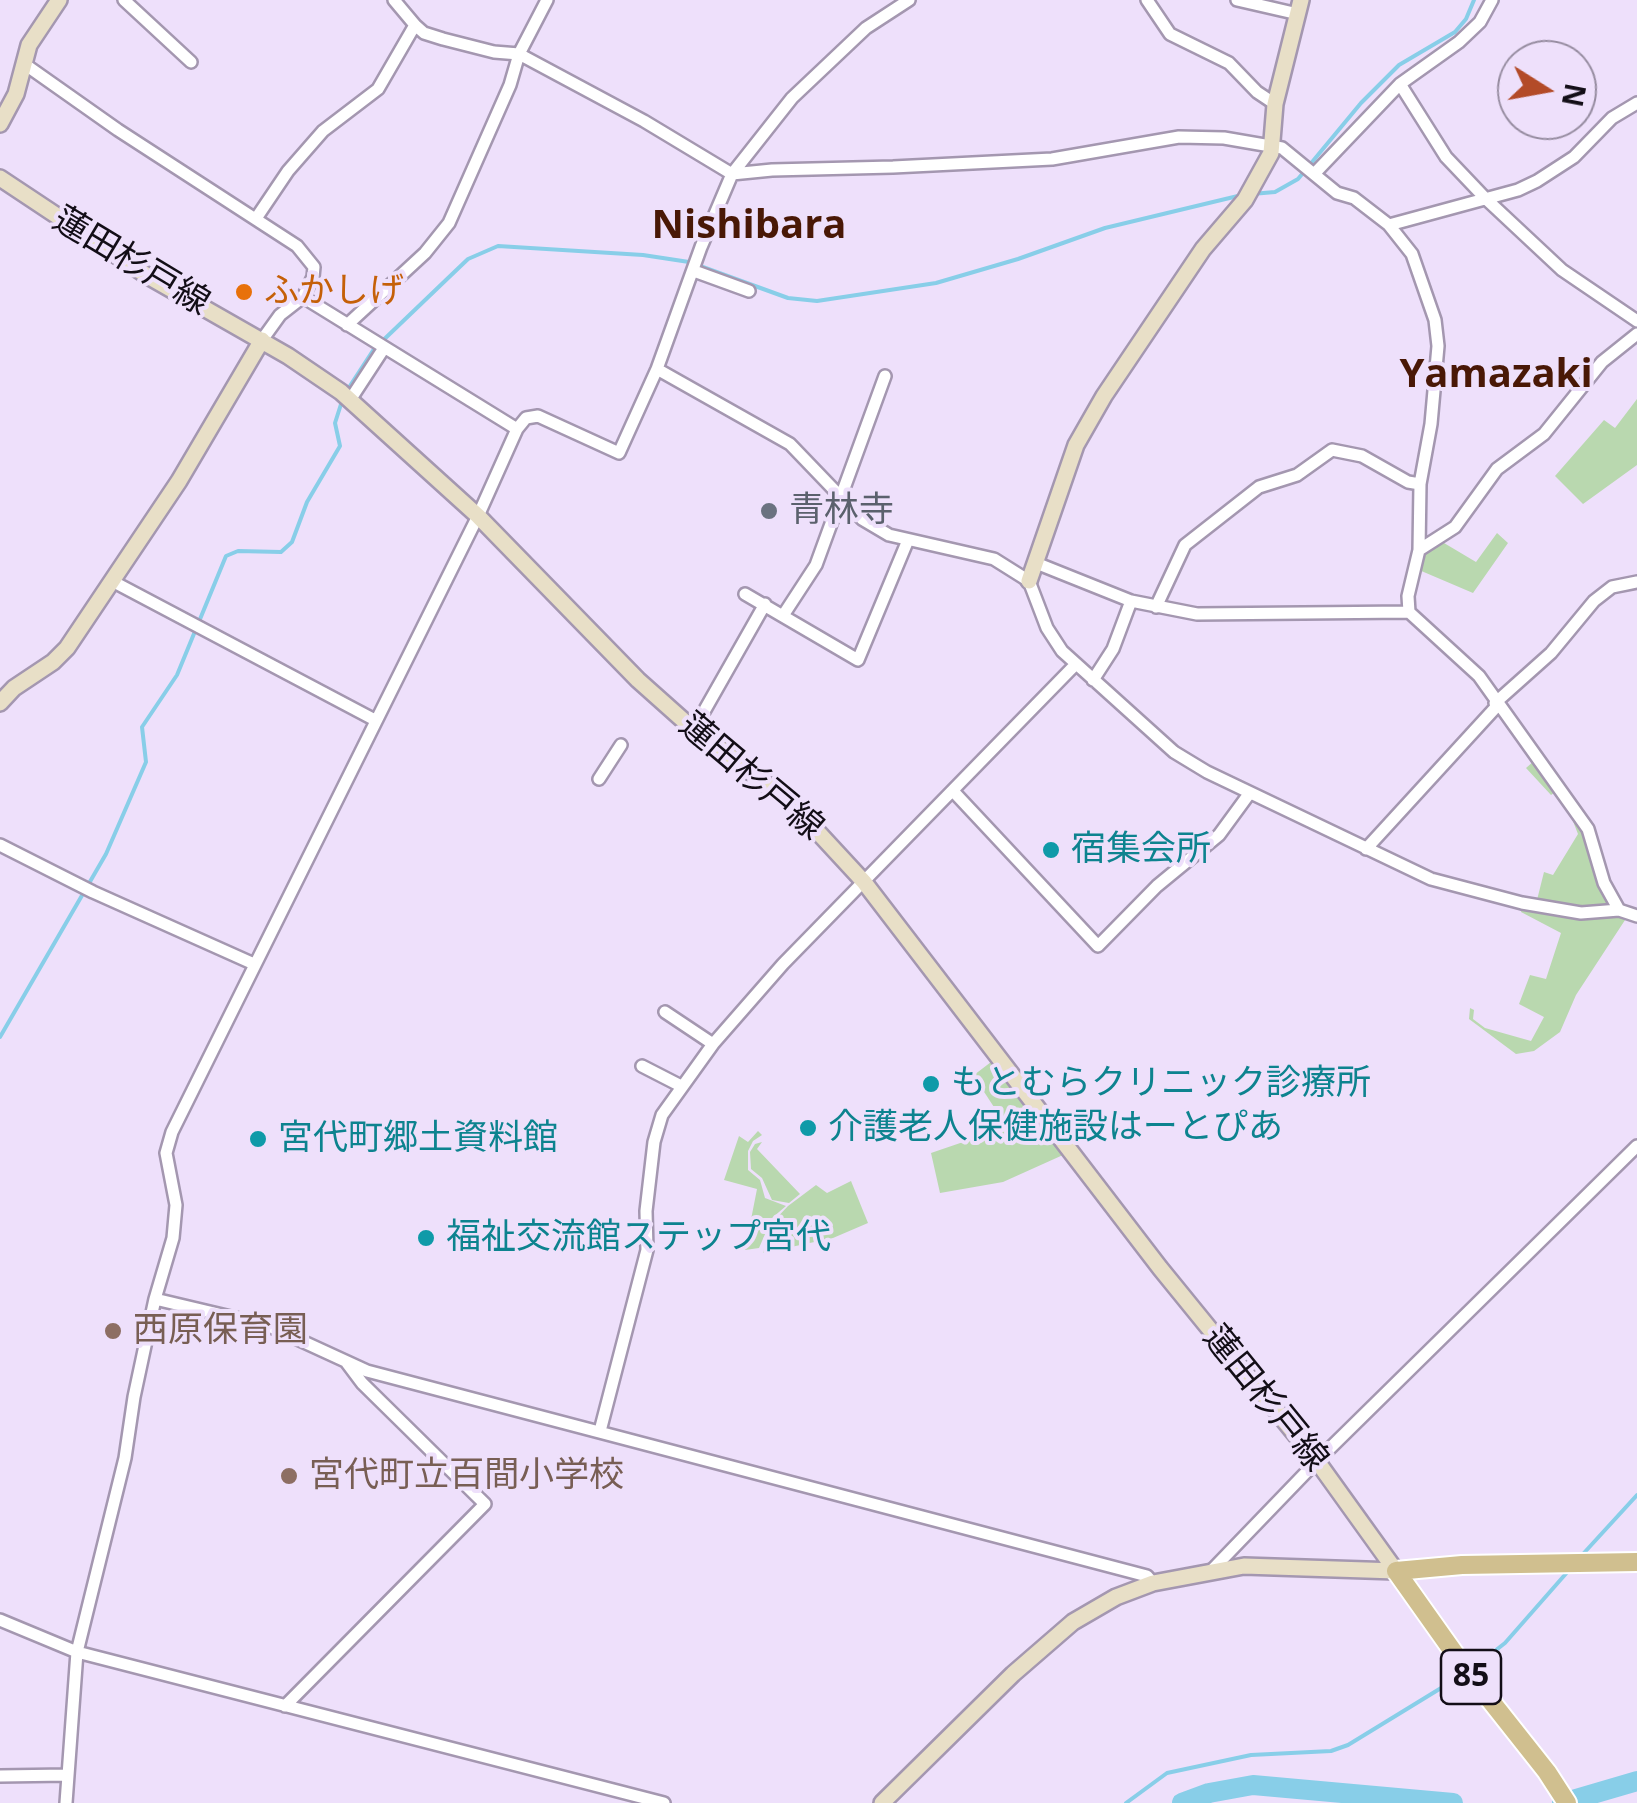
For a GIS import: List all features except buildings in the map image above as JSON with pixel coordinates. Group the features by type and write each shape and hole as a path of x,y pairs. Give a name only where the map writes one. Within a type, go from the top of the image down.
{"main road":[{"path":"0,124 16,94 29,45 60,0"},
{"path":"1029,580 1076,445 1104,396 1203,250 1252,191 1272,144 1275,104 1300,7"},
{"name":"蓮田杉戸線","path":"0,178 146,275 314,372 350,400 478,516 638,680 694,729 791,803 864,882 1160,1268 1317,1461 1396,1571"},
{"path":"0,703 67,648 179,481 262,340"},
{"path":"882,1803 1013,1674 1072,1622 1152,1582 1212,1570 1302,1566 1396,1571 1462,1565 1637,1562"},
{"name":"85","path":"1396,1571 1464,1668 1568,1803"}],"street":[{"path":"124,0 191,62"},
{"path":"394,0 424,33 494,52 519,54 732,174 1052,159 1179,138 1272,144 1389,225 1412,254 1436,320 1438,346 1431,424 1420,484 1418,550 1408,596 1409,612"},
{"path":"347,325 424,253 449,224 510,85 519,54 547,0"},
{"path":"66,1803 78,1652 125,1458 155,1299 173,1238 176,1206 166,1152 172,1132 478,516 517,429 526,418 538,416 619,453 658,369 701,247 732,174 792,98 866,28 909,0"},
{"path":"1147,0 1170,34 1229,63 1257,92 1275,104"},
{"path":"1237,0 1300,7"},
{"path":"1316,174 1400,84 1480,22 1492,0"},
{"path":"257,217 288,171 323,131 378,88 415,26"},
{"path":"23,63 118,130 257,217 310,258 313,276 303,297 280,315 262,340"},
{"path":"1400,84 1446,157 1485,198 1562,270 1637,321"},
{"path":"1389,225 1537,181 1574,157 1612,118 1637,103"},
{"path":"694,272 750,292"},
{"path":"303,297 517,429"},
{"path":"1418,550 1455,527 1497,469 1544,434 1602,362 1637,334"},
{"path":"350,400 384,348"},
{"path":"658,369 790,444 862,520 889,535 994,559 1029,580 1046,628 1075,664 1174,752 1248,794 1431,878 1522,903 1581,913 1620,910 1637,916"},
{"path":"784,614 816,565 885,376"},
{"path":"1156,607 1186,545 1259,486 1296,475 1332,450 1362,456 1408,482 1420,484"},
{"path":"745,594 858,660 908,540"},
{"path":"1036,563 1131,602 1197,614 1409,612 1478,676 1588,829 1604,884 1620,910"},
{"path":"112,581 375,720"},
{"path":"1366,848 1496,704 1551,653 1594,601 1612,587 1637,582"},
{"path":"1094,680 1114,648 1131,602"},
{"path":"694,729 766,604"},
{"path":"600,1431 647,1250 646,1211 654,1142 662,1115 713,1044 783,964 1075,664"},
{"path":"599,779 621,745"},
{"path":"953,791 1098,946 1157,886 1200,854 1226,828 1248,794"},
{"path":"0,846 254,964"},
{"path":"665,1012 713,1044"},
{"path":"642,1066 681,1086"},
{"path":"1212,1570 1317,1461 1637,1146"},
{"path":"155,1299 270,1326 346,1363 1147,1576 1152,1582"},
{"path":"285,1706 485,1504 346,1363"},
{"path":"0,1620 78,1652 664,1803"},
{"path":"0,1776 68,1774"}],"green space":[{"path":"1637,399 1637,465 1583,504 1555,476 1604,420 1615,428"},
{"path":"1497,533 1508,543 1473,593 1419,570 1423,554 1444,543 1476,562"},
{"path":"1534,761 1585,832 1627,917 1576,995 1560,1032 1534,1051 1516,1054 1469,1019 1470,1008 1474,1010 1473,1019 1485,1028 1531,1041 1544,1017 1519,1004 1530,975 1546,979 1561,933 1521,912 1522,906 1535,908 1544,872 1553,875 1578,834 1569,811 1526,768"},
{"path":"991,1062 1063,1155 1003,1182 940,1193 931,1153 1007,1127 975,1078 966,1084 964,1080 968,1068 974,1075"},
{"path":"758,1131 762,1135 748,1151 748,1170 760,1180 765,1198 786,1206 772,1218 759,1248 745,1250 757,1189 724,1180 739,1136 748,1142"},
{"path":"762,1142 757,1149 800,1194 789,1203 772,1200 762,1178 751,1169 750,1152"},
{"path":"851,1181 868,1223 833,1238 763,1253 770,1225 788,1206 816,1185 827,1193"}],"waterway":[{"path":"1252,194 1275,192 1298,179 1361,103 1399,65 1455,32 1474,0"},
{"path":"346,392 374,349 468,259 498,246 643,255 689,262 788,298 817,301 936,283 1105,228 1242,195"},
{"path":"0,1037 106,854 146,762 142,727 177,675 226,556 238,551 281,552 292,542 307,502 340,446 335,423 342,401"},
{"path":"1583,1554 1637,1495"},
{"path":"1472,1669 1505,1643 1570,1569"},
{"path":"1126,1803 1167,1773 1251,1755 1331,1751 1348,1745 1464,1674"},
{"path":"1562,1803 1637,1781"},
{"path":"1182,1803 1209,1793 1253,1785 1453,1803"}],"place":[{"name":"ふかしげ","path":"244,292"},
{"name":"青林寺","path":"769,511"},
{"name":"宿集会所","path":"1051,850"},
{"name":"もとむらクリニック診療所","path":"931,1084"},
{"name":"介護老人保健施設はーとぴあ","path":"808,1128"},
{"name":"宮代町郷土資料館","path":"258,1139"},
{"name":"福祉交流館ステップ宮代","path":"426,1238"},
{"name":"西原保育園","path":"113,1331"},
{"name":"宮代町立百間小学校","path":"289,1476"}],"district":[{"name":"Nishibara","path":"749,227"},
{"name":"Yamazaki","path":"1496,376"}]}
